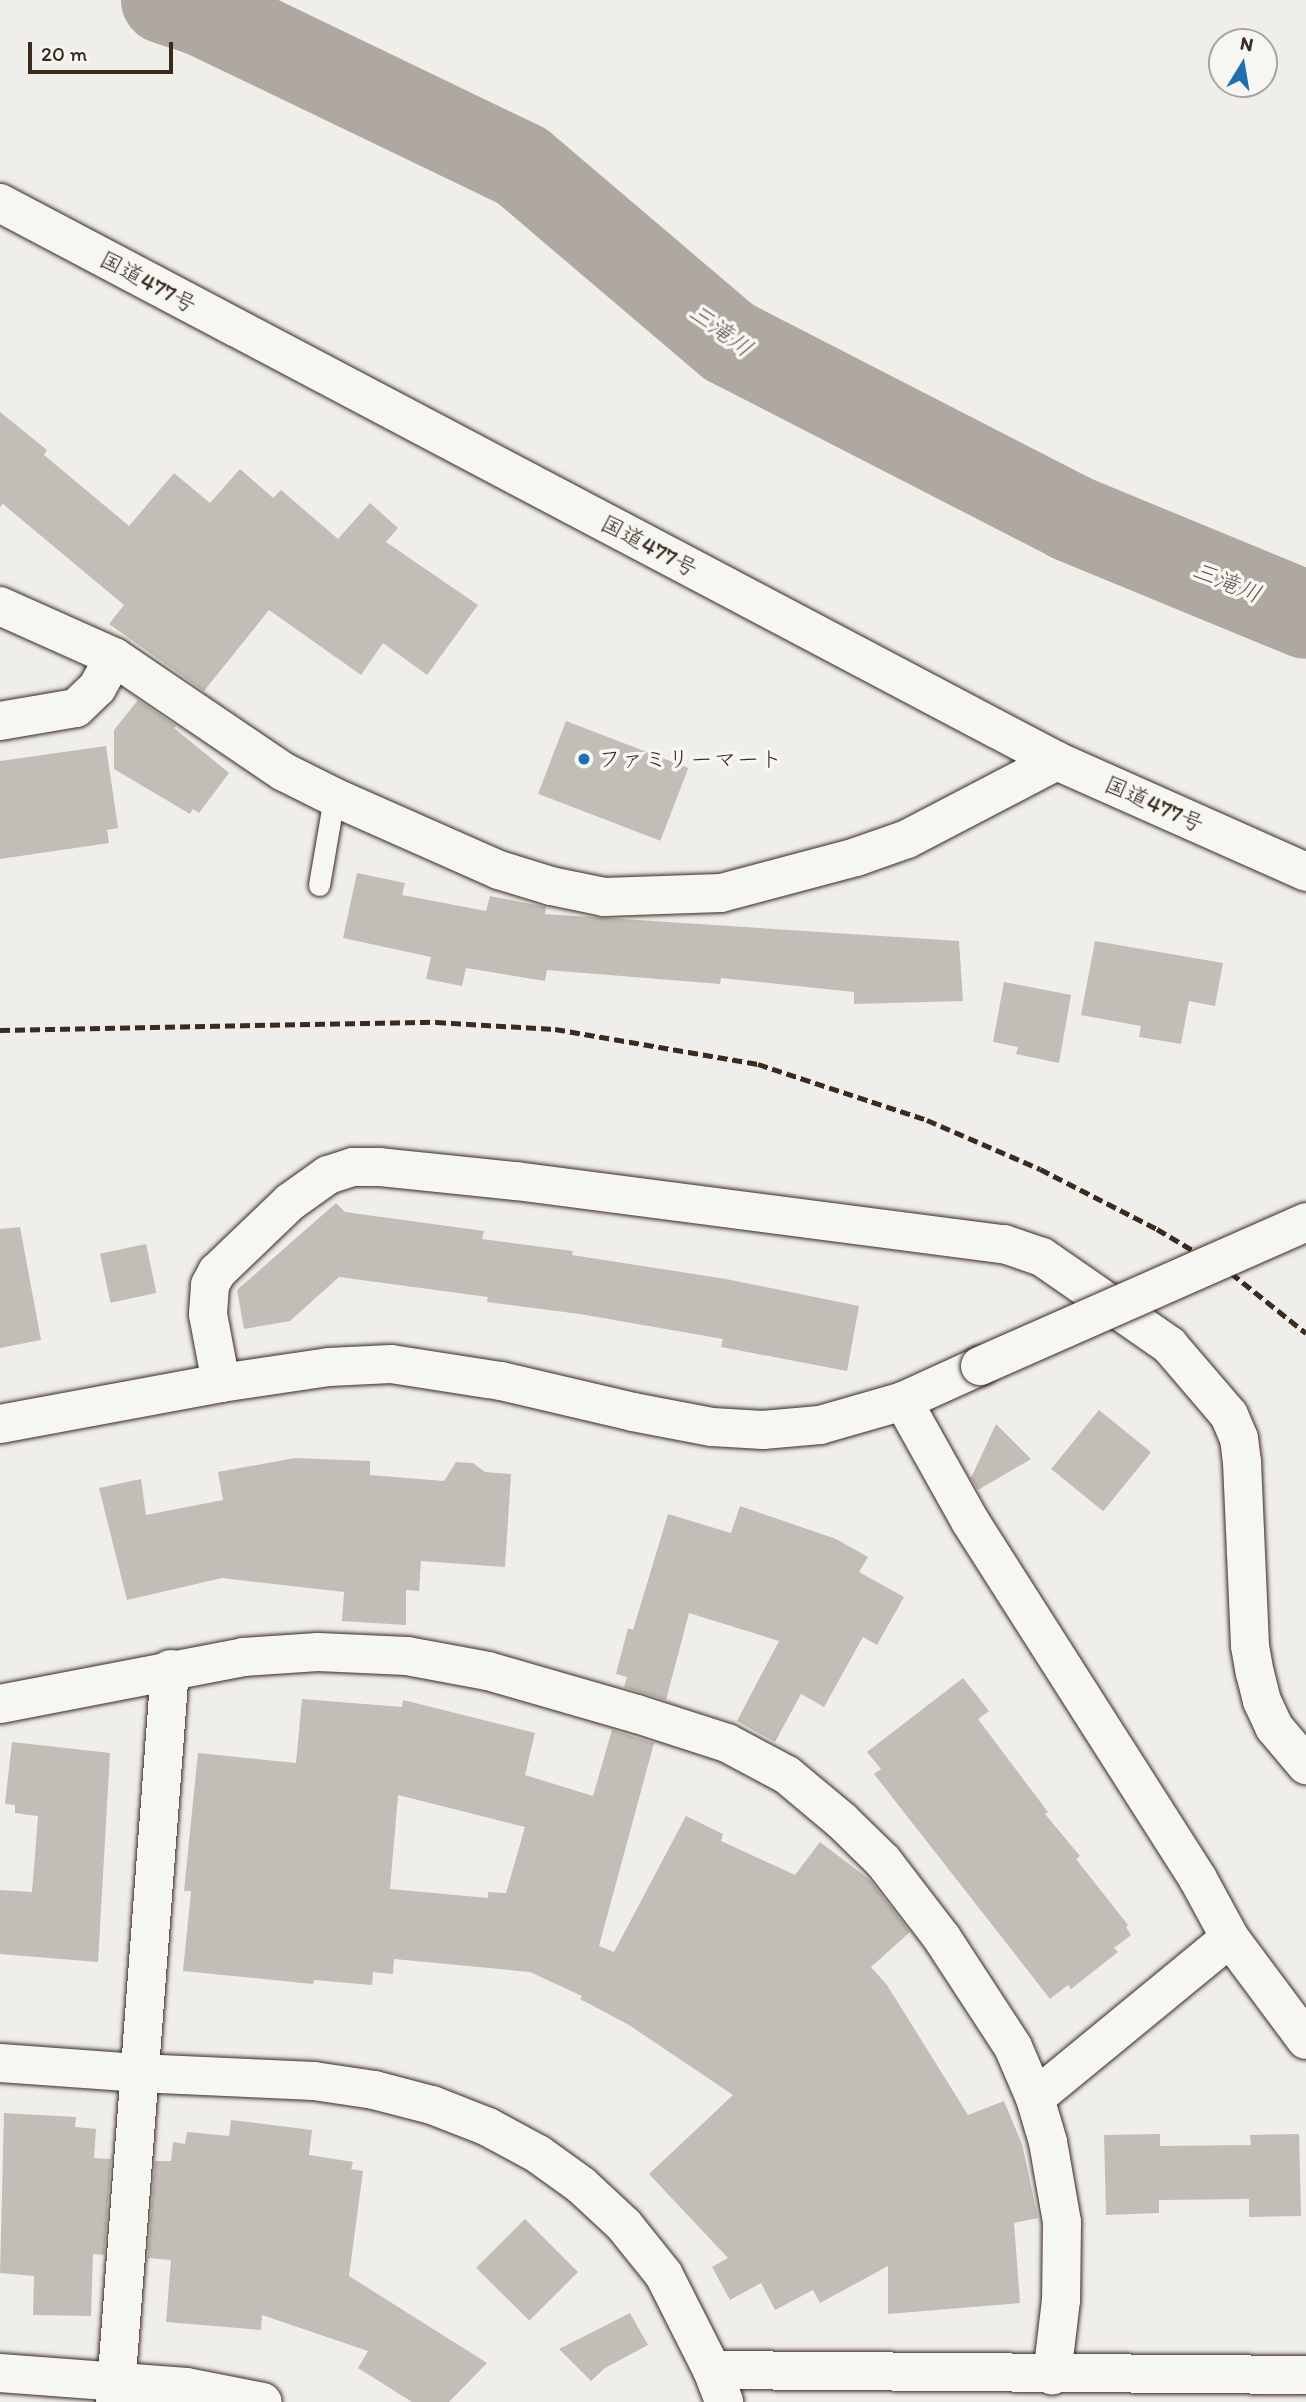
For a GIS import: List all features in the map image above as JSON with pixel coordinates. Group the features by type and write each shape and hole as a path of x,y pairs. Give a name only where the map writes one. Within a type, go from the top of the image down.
{"main road":[{"name":"国道477号","path":"0,203 1057,761 1306,872"},
{"path":"0,606 114,657 284,772 334,797 499,870 551,886 604,897 721,893 777,879 907,839 1057,761"},
{"path":"0,721 76,708 97,688 114,657"},
{"path":"221,1383 208,1314 210,1285 218,1272 290,1202 328,1175 353,1167 380,1167 516,1181 1004,1244 1042,1258 1169,1345 1229,1415 1239,1438 1242,1462 1250,1646 1255,1673 1274,1727 1306,1765"},
{"path":"0,1423 221,1383 329,1367 391,1364 501,1381 633,1412 712,1427 763,1430 820,1425 903,1401 1306,1222"},
{"path":"903,1401 971,1521 1198,1879 1230,1938 1306,2040"},
{"path":"0,1704 243,1657 318,1652 407,1656 488,1671 727,1743 786,1775 842,1821 883,1861 942,1938 1013,2047 1035,2098 1048,2142 1062,2222 1061,2300 1052,2375"},
{"path":"116,2392 170,1669"},
{"path":"1035,2098 1230,1938"},
{"path":"0,2063 314,2081 374,2090 432,2105 488,2127 538,2154 581,2185 624,2225 664,2276 718,2386 1052,2375 1306,2375"},
{"path":"0,2373 116,2392 186,2387 262,2402"}],"lane":[{"path":"319,885 334,797"}],"building":[{"path":"0,412 47,450 44,455 129,526 174,473 210,503 240,469 273,498 281,490 338,539 370,503 398,528 386,542 478,605 427,675 383,643 361,675 269,610 204,691 109,624 124,605 3,504 0,507"},
{"path":"138,700 176,726 174,728 229,773 199,813 193,809 190,814 114,769 114,730"},
{"path":"566,721 688,768 660,841 538,794"},
{"path":"106,746 118,828 107,830 109,843 0,859 0,761"},
{"path":"357,873 405,883 402,895 486,911 490,896 546,907 545,914 959,941 963,1001 854,1004 854,992 721,978 720,984 547,970 545,981 466,968 462,986 426,979 431,957 343,938"},
{"path":"1095,941 1223,963 1215,1006 1189,1001 1181,1044 1139,1037 1141,1026 1081,1015"},
{"path":"1004,982 1071,995 1059,1063 1016,1054 1018,1047 993,1042"},
{"path":"336,1203 345,1212 484,1231 482,1239 573,1251 572,1255 726,1279 859,1306 847,1371 721,1347 723,1339 580,1314 487,1302 488,1297 339,1277 290,1321 244,1329 237,1290"},
{"path":"20,1227 41,1340 0,1348 0,1229"},
{"path":"146,1244 156,1293 110,1303 100,1254"},
{"path":"1099,1410 1151,1452 1103,1511 1051,1469"},
{"path":"996,1424 1031,1459 978,1490 971,1478"},
{"path":"295,1458 370,1461 370,1475 444,1481 456,1462 473,1463 485,1472 511,1474 505,1567 421,1561 419,1591 406,1590 406,1625 342,1621 344,1592 222,1578 127,1600 99,1488 141,1479 146,1515 223,1500 218,1472"},
{"path":"740,1506 836,1539 868,1557 859,1572 904,1597 877,1645 863,1637 824,1707 801,1694 775,1742 737,1721 779,1641 689,1613 666,1700 624,1687 627,1677 616,1674 628,1628 633,1630 668,1514 731,1533"},
{"path":"963,1678 989,1711 978,1719 1048,1812 1045,1814 1080,1856 1076,1859 1128,1925 1126,1927 1131,1935 1114,1948 1118,1952 1071,1989 1068,1985 1050,1999 874,1774 881,1769 867,1752"},
{"path":"302,1699 402,1707 403,1700 535,1733 525,1775 593,1796 612,1730 654,1743 599,1946 614,1952 686,1816 723,1834 721,1841 795,1875 820,1842 870,1880 910,1932 871,1967 887,1985 968,2115 1004,2101 1022,2144 1038,2218 1014,2223 1020,2303 888,2314 888,2266 820,2303 813,2290 775,2310 761,2283 730,2300 712,2267 728,2258 649,2174 733,2095 629,2025 580,1999 582,1996 530,1972 394,1959 393,1974 373,1972 372,1985 314,1980 313,1984 183,1971 191,1891 184,1891 198,1753 296,1763","holes":["398,1795 525,1827 506,1893 488,1892 488,1898 390,1889"]},
{"path":"12,1742 110,1753 98,1962 0,1954 0,1890 32,1892 38,1816 15,1813 15,1805 5,1804"},
{"path":"4,2113 76,2117 75,2127 96,2129 94,2158 111,2159 104,2255 93,2254 91,2316 33,2315 34,2276 0,2273"},
{"path":"231,2120 312,2130 309,2155 353,2162 351,2169 363,2171 349,2276 487,2363 449,2402 412,2402 358,2368 368,2351 262,2315 261,2330 166,2322 171,2260 148,2258 155,2161 171,2161 173,2142 185,2144 187,2132 229,2136"},
{"path":"1160,2134 1160,2146 1251,2145 1250,2135 1299,2134 1301,2216 1249,2217 1249,2199 1159,2200 1159,2213 1106,2215 1104,2135"},
{"path":"525,2219 578,2272 529,2321 476,2268"},
{"path":"630,2313 648,2345 605,2368 591,2381 559,2349"}],"waterway":[{"name":"三滝川","path":"165,0 202,12 522,166 729,342 1071,518 1306,615"}],"railway":[{"path":"0,1030 436,1022 555,1029 758,1064 927,1120 1040,1169 1157,1229 1231,1273 1306,1333"}],"place":[{"name":"ファミリーマート","path":"584,759"}]}
